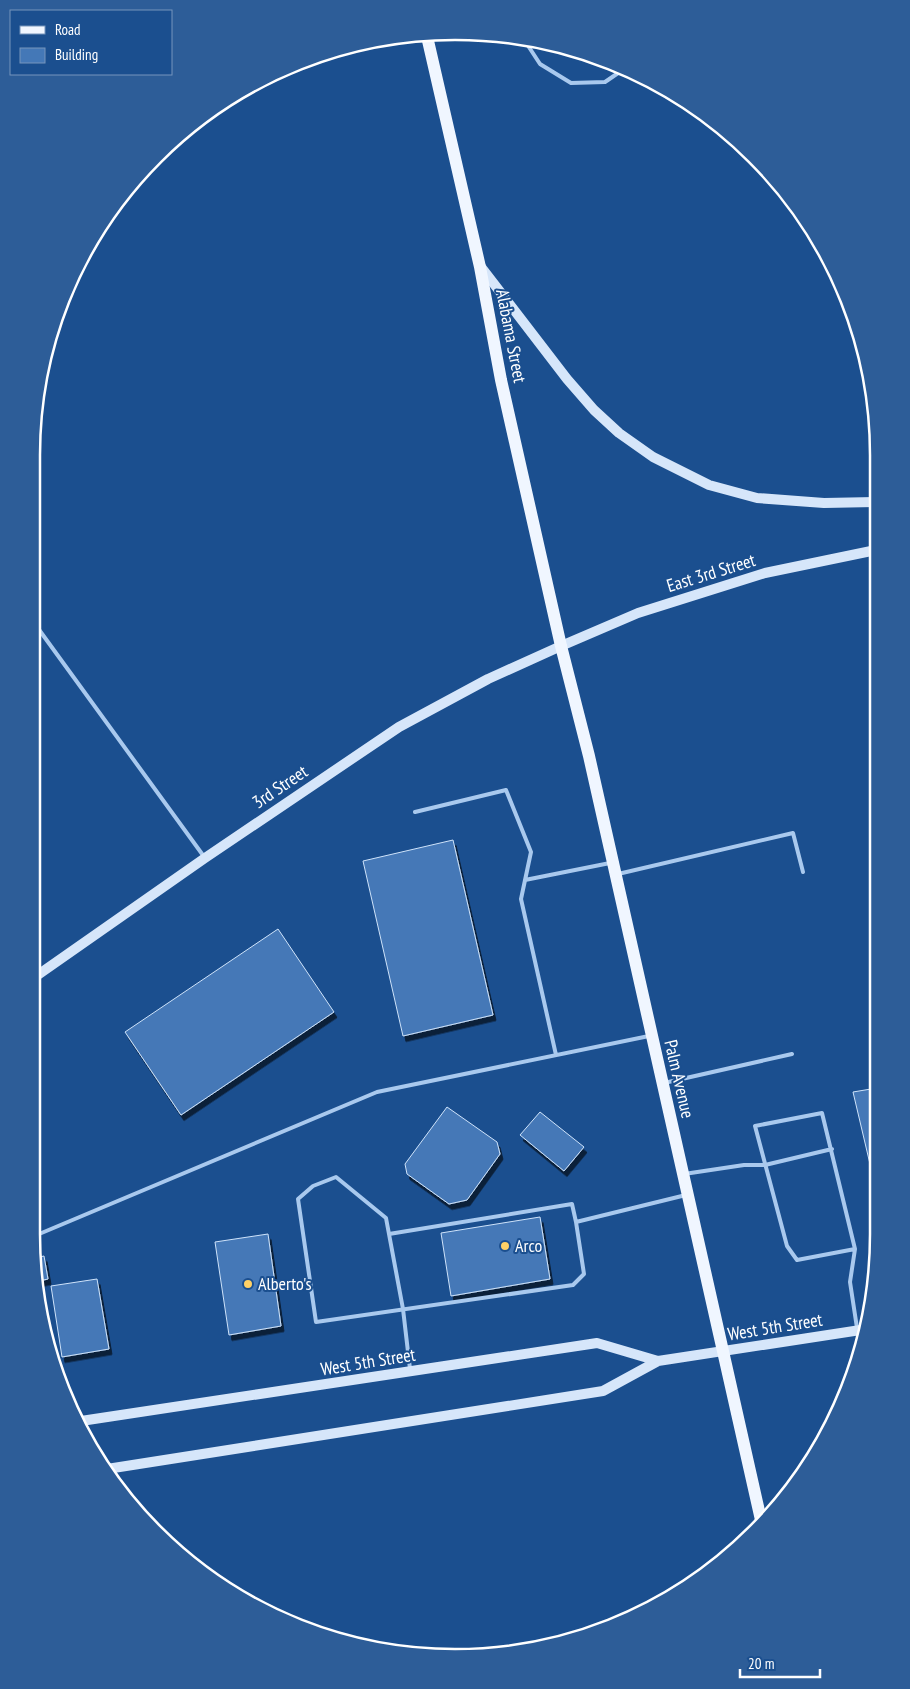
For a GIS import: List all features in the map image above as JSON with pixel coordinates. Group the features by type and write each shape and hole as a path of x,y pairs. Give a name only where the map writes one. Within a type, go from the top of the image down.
{"main road":[{"name":"Alabama Street","path":"428,41 480,267 501,380 561,646"},
{"path":"480,267 594,410 619,433 654,457 708,485 757,498 824,503 870,502"},
{"name":"East 3rd Street","path":"561,646 638,613 766,573 870,551"},
{"name":"3rd Street","path":"40,973 205,858 399,727 488,679 561,646"},
{"name":"Palm Avenue","path":"561,646 589,756 760,1515"},
{"name":"West 5th Street","path":"112,1468 603,1391 658,1361 858,1331"},
{"name":"West 5th Street","path":"84,1421 597,1344 658,1361"}],"lane":[{"path":"529,47 540,64 572,83 604,82 617,73"},
{"path":"40,631 205,858"},
{"path":"415,812 506,790 531,852 521,899 556,1055"},
{"path":"525,880 614,869 793,833 803,872"},
{"path":"40,1234 377,1092 651,1035"},
{"path":"662,1084 792,1054"},
{"path":"855,1249 797,1260 786,1246 755,1126 822,1113 855,1249 850,1282 860,1323"},
{"path":"682,1174 744,1165 765,1165 832,1150"},
{"path":"389,1234 572,1204 576,1222 584,1274 574,1285 403,1309 316,1322 298,1199 313,1186 336,1177 386,1218 403,1309 411,1372"},
{"path":"576,1222 687,1195"}],"building":[{"path":"453,840 493,1015 403,1036 363,861"},
{"path":"278,929 334,1012 181,1115 125,1032"},
{"path":"870,1089 870,1164 853,1092"},
{"path":"447,1107 497,1142 500,1154 467,1200 449,1204 407,1174 405,1164"},
{"path":"540,1112 584,1147 564,1171 520,1135"},
{"path":"540,1217 550,1279 451,1296 441,1233"},
{"name":"Alberto's","path":"268,1234 281,1326 229,1335 215,1242"},
{"path":"44,1256 48,1279 43,1280 41,1261 41,1257"},
{"path":"97,1279 109,1349 62,1357 51,1286"}],"place":[{"name":"Arco","path":"505,1246"},
{"name":"Alberto's","path":"248,1284"}]}
